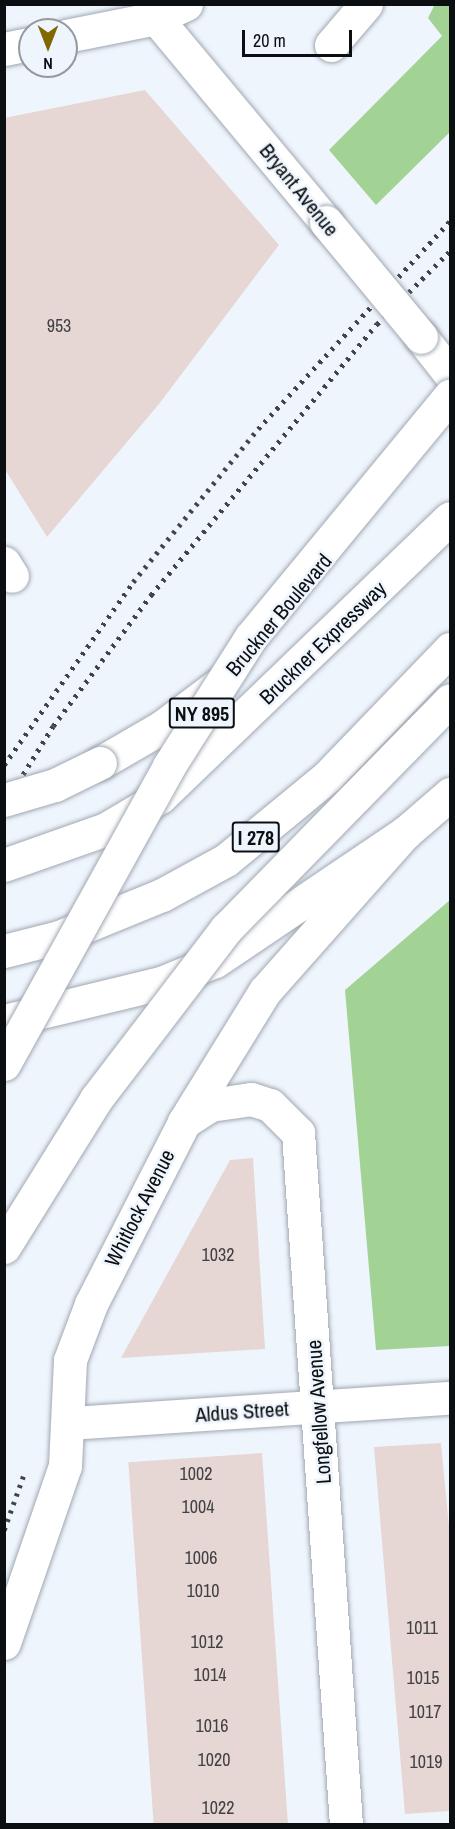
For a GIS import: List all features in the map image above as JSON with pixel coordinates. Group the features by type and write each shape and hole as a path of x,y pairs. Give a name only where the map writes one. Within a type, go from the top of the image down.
{"main road":[{"path":"78,33 186,4"},
{"path":"331,45 366,4"},
{"name":"Bryant Avenue","path":"154,11 450,374"},
{"name":"NY 895","path":"4,1064 169,766 251,637 450,396"},
{"name":"Bruckner Boulevard","path":"4,800 55,785 100,762 171,721 226,678 450,412"},
{"name":"Bruckner Expressway","path":"4,865 106,829 168,790 450,518"},
{"name":"I 278","path":"8,950 162,895 226,860 327,777 450,649"},
{"path":"4,1247 96,1099 225,929 450,700"},
{"path":"4,1021 160,983 215,961 405,833 450,794"},
{"name":"Whitlock Avenue","path":"4,1642 60,1483 69,1423 70,1360 82,1323 184,1122 265,991 405,833"},
{"name":"Longfellow Avenue","path":"184,1122 210,1105 251,1099 270,1105 298,1133 319,1407 346,1824"},
{"name":"Aldus Street","path":"69,1423 450,1398"}],"green space":[{"path":"435,4 450,5 450,132 376,205 329,150 442,36 428,18"},
{"path":"450,900 450,1346 376,1350 345,990"}],"building":[{"path":"145,90 279,245 159,404 47,537 4,468 4,118"},
{"path":"253,1158 265,1349 121,1358 230,1160"},
{"path":"441,1443 450,1537 450,1811 405,1814 374,1447"},
{"path":"262,1453 288,1824 154,1824 128,1462"}],"railway":[{"path":"4,765 133,582 258,429 450,221"},
{"path":"4,805 53,726 151,595 377,324 450,251"},
{"path":"4,1530 25,1471"}]}
